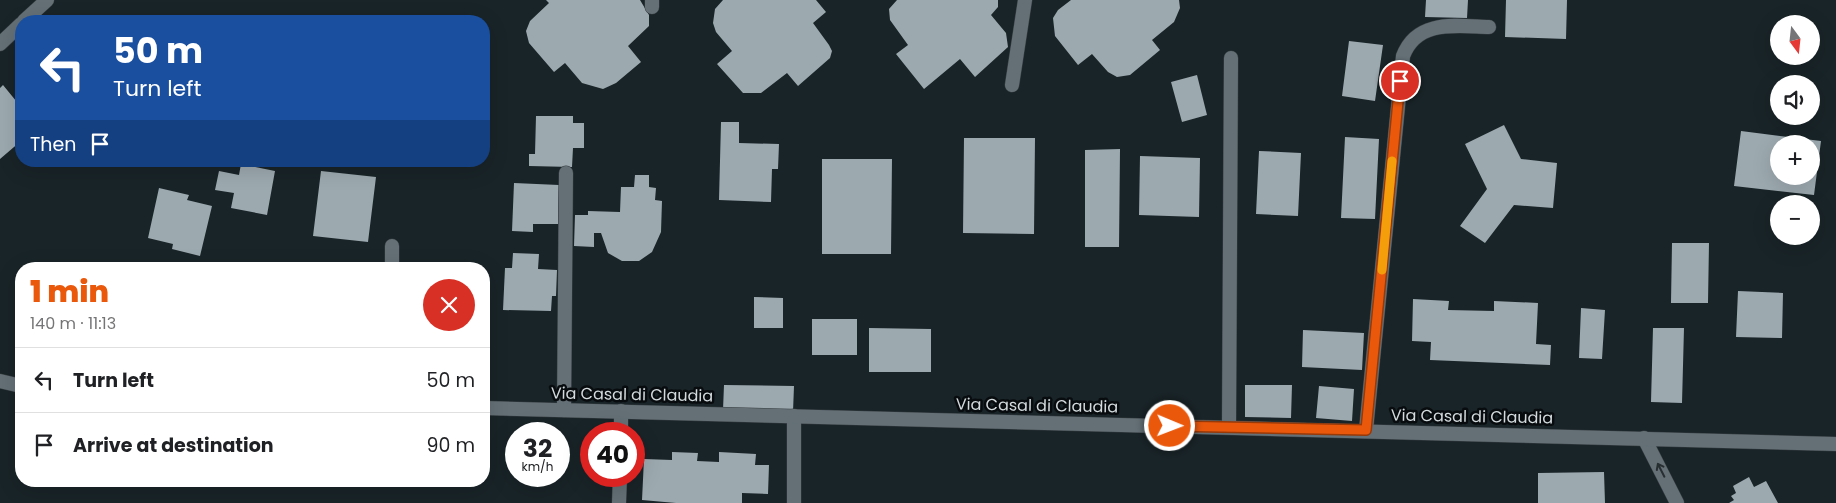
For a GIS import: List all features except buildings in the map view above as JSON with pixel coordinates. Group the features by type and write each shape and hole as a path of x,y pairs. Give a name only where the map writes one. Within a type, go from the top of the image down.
{"street":[{"path":"31,15 47,0"},
{"path":"1012,85 1025,0"},
{"path":"1366,430 1403,56 1411,40 1427,29 1446,26 1489,27"},
{"path":"0,44 15,30"},
{"path":"1229,427 1231,58"},
{"path":"564,410 566,173"},
{"path":"392,246 392,262"},
{"path":"0,381 15,385"},
{"name":"Via Casal di Claudia","path":"490,408 1834,442"},
{"path":"621,411 621,422"},
{"path":"794,416 794,503"},
{"path":"1644,438 1677,503"},
{"path":"619,503 620,487"}],"slow traffic":[{"path":"1382,270 1392,161"}],"route":[{"path":"1170,426 1366,430 1400,81"}]}
